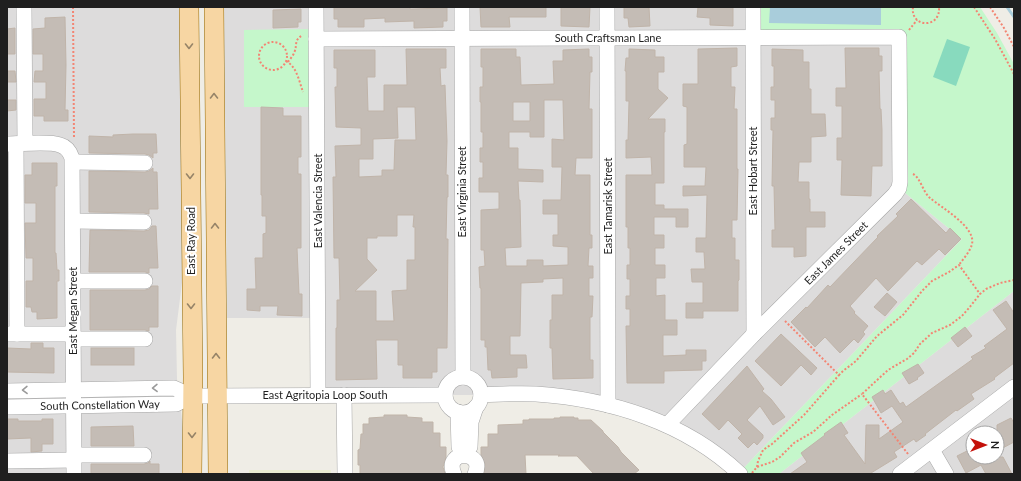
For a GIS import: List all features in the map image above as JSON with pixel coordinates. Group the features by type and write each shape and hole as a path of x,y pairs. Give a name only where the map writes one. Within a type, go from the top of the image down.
{"main road":[{"name":"East Ray Road","path":"189,7 193,377 205,396 218,474"},
{"name":"East Ray Road","path":"192,474 205,396 214,7"}],"street":[{"path":"24,7 16,144 12,334 146,339"},
{"name":"East Valencia Street","path":"316,7 318,395"},
{"name":"East Virginia Street","path":"462,7 463,377"},
{"name":"East Tamarisk Street","path":"607,7 608,405"},
{"name":"East Hobart Street","path":"753,7 754,334"},
{"name":"South Craftsman Lane","path":"316,37 462,39 899,37"},
{"name":"East James Street","path":"667,425 754,334 895,194 900,182 899,37"},
{"path":"16,144 58,144 70,155 145,163"},
{"name":"East Megan Street","path":"70,155 73,221 74,463"},
{"path":"73,221 144,222"},
{"path":"73,281 145,281"},
{"path":"454,474 452,466 453,462 465,448 478,401 480,389 474,380 463,377 452,380 448,384 445,395 449,406 458,412 468,412 478,401 535,394 578,398 628,410 667,425 703,445 740,474"},
{"path":"900,474 1014,387"},
{"name":"South Constellation Way","path":"7,391 174,388 205,396"},
{"path":"344,395 345,474"},
{"name":"East Agritopia Loop South","path":"205,396 445,395"},
{"name":"South Constellation Way","path":"7,407 176,404 205,396"},
{"path":"458,412 465,448 476,463 477,471 475,474"},
{"path":"932,450 946,474"},
{"path":"14,465 74,463 144,454"}],"path":[{"path":"70,155 74,139 73,7"},
{"path":"913,7 913,15 917,20 926,23 932,22 936,19 939,14 939,7"},
{"path":"974,7 995,39 1014,74"},
{"path":"990,7 1004,28 1014,47"},
{"path":"316,37 304,34 299,37 296,42 294,55 287,61 284,65 280,68 272,70 268,69 262,65 260,61 261,51 264,46 274,43 284,47 287,61 295,69 307,101 317,105"},
{"path":"751,474 757,467 763,450 772,444 804,415 843,370 856,361 877,336 904,315 932,281 949,272 965,257 972,244 972,236 969,231 949,212 925,193 914,174 912,174 911,180"},
{"path":"958,265 980,294"},
{"path":"757,467 780,458 794,443 813,432 832,414 862,394 888,370 907,359 932,333 950,325 962,316 986,288 1014,280"},
{"path":"776,312 839,375"},
{"path":"862,394 914,463"}],"shaded area":[{"path":"7,7 181,7 182,283 176,330 177,379 183,428 183,474 7,474"},
{"path":"224,7 753,7 899,37 899,188 962,239 739,473 628,411 481,395 318,395 318,318 227,318"},
{"path":"1014,291 1014,474 779,474"}],"green space":[{"path":"753,7 980,7 997,33 1014,64 1014,291 779,474 739,473 962,239 899,188 899,37 753,38"},
{"path":"316,29 317,107 244,107 244,30"},
{"path":"947,39 970,47 956,86 933,77"},
{"path":"249,470 331,470 331,474 249,474"}],"water":[{"path":"770,7 881,7 881,25 769,23"}],"building":[{"path":"334,7 410,7 410,9 447,8 447,21 443,21 443,27 414,28 414,21 385,22 385,18 364,19 364,27 338,27 338,19 334,19"},
{"path":"480,7 546,7 546,17 509,17 510,27 481,27"},
{"path":"561,7 590,7 589,27 561,26"},
{"path":"624,7 649,7 650,26 629,27 628,18 624,18"},
{"path":"698,7 733,7 733,26 710,25 710,18 697,17"},
{"path":"301,9 301,22 298,22 298,27 273,28 273,10"},
{"path":"65,17 65,110 68,110 68,121 44,121 44,116 34,116 34,99 46,99 46,82 34,82 35,71 43,71 43,54 33,54 33,29 45,28 45,18"},
{"path":"15,28 15,54 7,54 7,29"},
{"path":"737,48 737,66 731,67 731,87 735,87 734,109 737,109 737,220 732,220 732,238 735,238 735,260 739,260 738,311 703,311 703,318 686,318 686,303 703,303 703,282 692,282 691,269 705,269 704,252 696,252 696,238 706,238 707,195 683,196 683,186 705,186 706,167 684,167 684,145 687,144 687,107 683,106 683,84 698,84 698,49"},
{"path":"845,48 879,48 879,56 882,56 882,71 879,71 882,166 872,166 871,196 841,195 842,160 837,160 837,138 842,138 842,106 836,106 836,88 846,88"},
{"path":"406,49 446,49 446,68 440,68 441,86 445,85 447,141 446,175 448,175 446,239 448,239 447,348 437,348 437,372 432,372 432,378 403,378 403,365 398,365 398,340 376,340 377,379 336,380 337,300 340,300 339,258 334,258 333,177 336,177 335,146 361,145 361,128 336,127 335,87 337,87 337,68 334,68 334,50 375,50 375,77 367,77 368,111 384,111 384,85 407,85","holes":["397,107 415,107 416,140 395,140 394,170 382,170 382,176 359,177 359,159 373,159 373,139 398,138","397,215 414,215 413,227 415,227 415,260 407,260 407,290 392,291 394,321 376,321 376,291 355,291 377,270 367,259 367,238 377,238 377,236 397,236"]},
{"path":"481,49 516,49 516,57 520,57 521,85 554,84 553,61 563,61 563,50 589,49 589,57 592,57 589,109 592,109 592,158 576,158 575,175 590,175 590,235 592,235 592,248 589,248 588,266 593,266 593,278 589,278 589,296 593,296 592,317 590,317 590,360 593,360 593,378 553,379 552,348 550,348 552,295 563,295 563,278 543,279 543,282 521,283 520,336 510,336 510,355 526,355 527,368 517,368 517,377 492,378 491,370 488,370 487,347 485,347 485,340 481,340 481,288 479,267 485,266 484,250 481,250 481,210 499,209 499,192 479,192 479,178 483,178 483,162 480,162 480,148 483,148 483,132 481,132 480,87 483,87 483,67 481,67","holes":["544,100 563,100 564,140 552,139 552,167 562,167 561,200 543,200 543,214 558,214 558,235 553,235 553,246 568,247 568,265 543,266 543,260 527,260 527,266 506,266 505,248 521,247 518,181 543,182 543,170 518,169 518,148 509,148 509,132 530,132 530,137 544,137","513,102 530,102 530,121 513,121"]},
{"path":"629,49 655,50 655,57 664,57 664,72 658,72 658,89 668,98 648,119 665,119 664,183 655,183 655,205 664,205 664,209 688,209 688,227 676,227 676,217 654,217 654,235 664,235 664,248 655,248 655,265 665,265 665,278 656,278 656,296 665,295 665,320 677,320 677,335 663,335 663,356 686,355 686,350 706,350 706,361 702,361 702,370 664,371 664,383 627,383 626,326 630,326 630,309 626,309 626,296 630,296 630,279 627,279 627,265 630,265 630,248 628,248 628,227 626,227 626,175 652,175 651,157 626,158 629,101 626,101 625,71 626,58 629,58"},
{"path":"772,49 803,50 803,62 809,62 811,114 825,114 826,136 811,137 811,162 799,162 798,182 809,182 810,212 825,212 825,227 806,227 806,256 794,257 794,247 772,247 772,230 775,230 774,186 772,186 773,130 771,130 771,118 775,118 775,100 771,100 771,87 774,87"},
{"path":"7,71 15,71 16,82 7,82"},
{"path":"7,100 16,100 16,110 7,111"},
{"path":"261,107 283,108 283,116 301,116 301,157 298,157 298,174 301,174 301,248 297,248 299,294 302,294 302,316 277,315 278,306 260,306 260,311 247,310 247,289 256,289 255,258 263,258 263,234 266,233 266,216 262,216 261,195"},
{"path":"156,134 157,153 153,153 153,158 145,154 89,153 89,136 113,137 113,135"},
{"path":"32,163 57,163 57,186 55,186 55,253 57,270 59,270 59,281 57,281 57,318 37,319 37,312 32,312 31,307 26,307 26,281 33,281 33,258 26,258 25,223 36,223 36,203 25,203 25,175 32,175"},
{"path":"153,168 153,172 157,172 158,209 149,209 149,214 89,212 89,171 145,172"},
{"path":"911,199 946,233 950,228 961,239 945,255 939,249 922,265 917,261 888,291 876,278 850,306 855,312 854,313 868,326 863,332 865,334 858,343 854,339 840,353 825,337 815,347 791,322 806,307 807,308 828,285 830,287 878,237 877,236 898,216 896,214"},
{"path":"152,226 156,226 158,268 149,268 149,273 89,272 90,230 144,231 149,230"},
{"path":"152,286 158,286 158,327 149,327 149,331 90,330 90,290 145,290"},
{"path":"887,293 897,302 885,316 874,307"},
{"path":"1006,301 1014,313 1014,363 994,378 995,379 971,394 974,399 957,411 956,410 916,442 914,439 894,452 897,457 871,474 790,474 807,462 801,453 841,422 848,433 844,435 865,464 866,425 879,425 879,439 903,422 892,406 881,413 872,397 883,390 885,394 891,390 900,404 903,402 906,407 973,359 971,357 986,348 984,346 1007,329 993,310"},
{"path":"965,327 972,336 958,347 951,338"},
{"path":"781,334 817,368 811,375 801,365 781,386 755,361"},
{"path":"31,343 43,343 43,348 54,348 54,373 7,372 7,348 31,349"},
{"path":"91,348 134,348 134,365 91,365"},
{"path":"918,364 924,373 917,378 918,379 909,384 902,373"},
{"path":"747,366 764,389 762,391 771,399 785,417 773,425 760,406 747,420 763,435 763,438 757,445 754,442 748,448 738,438 742,434 728,420 719,430 702,414"},
{"path":"384,415 407,415 407,417 422,418 422,422 433,422 433,433 440,433 440,447 446,447 446,457 443,467 445,474 361,474 360,465 358,465 358,450 360,449 361,434 363,434 363,424 369,424 369,418 384,417"},
{"path":"560,417 574,417 578,418 578,420 591,420 639,470 634,474 594,474 577,456 525,455 526,474 484,474 485,464 481,455 481,447 488,447 488,434 498,434 498,425 523,424 523,420 554,419"},
{"path":"1011,418 1014,423 1014,442 1005,447 1005,425 997,425"},
{"path":"7,419 18,419 18,421 42,421 42,419 53,419 53,444 42,444 42,451 31,452 31,438 7,439"},
{"path":"133,426 134,446 91,446 91,427"},
{"path":"965,452 965,465 981,465 966,473 957,456"},
{"path":"150,461 150,464 159,464 159,474 91,474 91,464 144,464"},
{"path":"1005,461 1012,474 986,474 981,465 1005,465"}],"waterway":[{"path":"1007,7 1014,17"}]}
